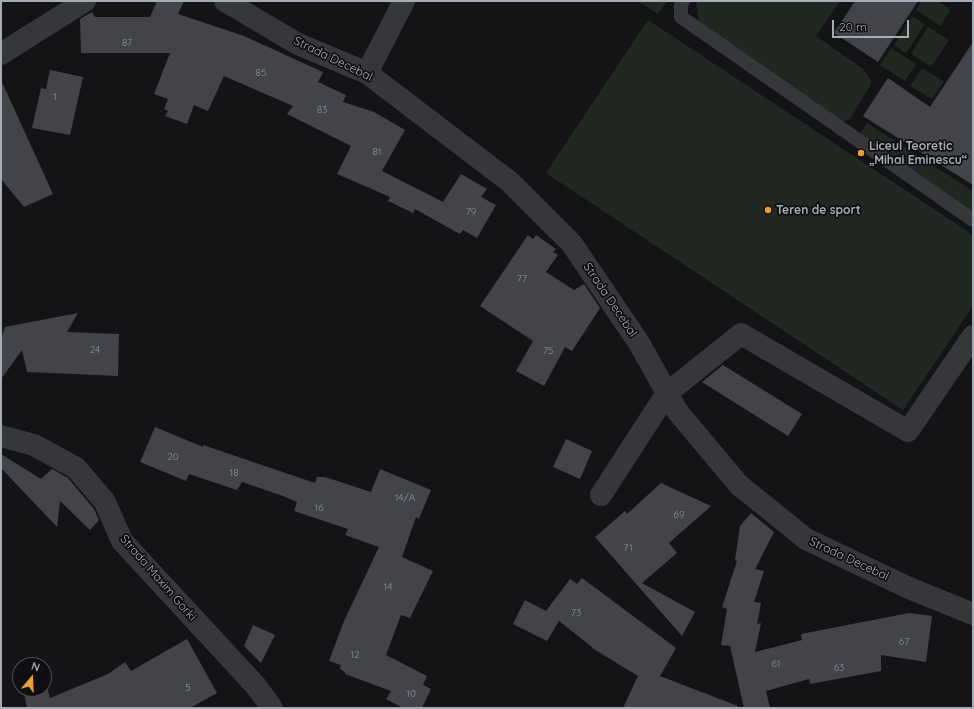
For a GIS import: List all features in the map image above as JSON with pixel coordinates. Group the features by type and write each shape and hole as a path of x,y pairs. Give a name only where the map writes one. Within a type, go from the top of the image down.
{"street":[{"path":"1,54 85,1"},
{"name":"Strada Decebal","path":"224,1 298,44 367,73 510,182 572,244 639,343 677,411 739,485 806,539 909,588 973,614"},
{"path":"367,73 404,1"},
{"path":"601,495 667,393 741,334 908,431 973,336"},
{"name":"Strada Maxim Gorki","path":"1,436 34,445 76,468 105,502 122,541 256,686 272,708"}],"lane":[{"path":"683,1 681,5 681,17 973,220"}],"shaded area":[{"path":"638,1 667,1 658,14"},
{"path":"696,1 840,1 816,36 863,69 871,81 870,86 850,119 840,121 702,26 698,17"},
{"path":"921,1 938,1 951,10 940,26 916,10"},
{"path":"912,16 925,24 906,53 894,45"},
{"name":"Teren de sport","path":"648,20 973,235 973,306 903,410 546,173"},
{"path":"928,27 949,40 931,67 911,54"},
{"path":"891,48 916,64 905,81 880,65"},
{"path":"922,68 944,81 932,99 910,86"},
{"path":"867,123 973,191 973,213 859,135"}],"building":[{"path":"157,1 184,1 178,14 244,36 323,72 318,82 346,95 343,102 374,112 405,130 382,171 443,202 461,174 487,189 481,197 496,205 477,238 463,230 460,234 415,209 413,213 388,201 390,197 337,174 351,146 287,114 293,106 224,76 208,111 194,105 187,124 165,116 168,111 164,109 168,99 154,94 170,53 81,53 80,19 92,12 95,17 150,17"},
{"path":"855,1 918,1 878,62 834,33"},
{"path":"973,42 973,185 863,116 888,78 930,107"},
{"path":"50,70 83,77 70,135 32,128 41,88 46,89"},
{"path":"1,80 53,194 24,207 1,179"},
{"path":"528,235 533,239 536,235 556,249 553,252 558,255 546,272 574,290 584,284 600,308 572,351 565,347 544,386 516,371 533,341 480,306"},
{"path":"78,313 67,332 119,334 118,376 27,372 22,350 1,379 1,339 5,327"},
{"path":"723,365 802,414 788,436 702,382"},
{"path":"155,427 203,447 203,445 315,483 317,477 325,477 371,492 380,469 431,490 419,519 416,517 402,557 433,571 410,618 401,615 386,655 427,676 423,685 431,689 422,708 403,708 386,699 391,691 345,674 345,672 340,669 341,665 329,661 344,621 379,547 345,535 348,529 294,511 297,502 283,496 242,482 237,490 189,474 186,481 140,462"},
{"path":"566,439 592,451 580,479 553,467"},
{"path":"1,454 41,479 52,469 68,478 94,509 99,520 90,530 60,501 57,527 1,468"},
{"path":"661,483 711,506 669,543 677,553 642,583 695,612 682,636 595,537 625,511 627,514"},
{"path":"751,513 774,532 755,569 764,571 754,602 761,603 757,624 761,623 755,652 802,640 801,634 909,613 932,616 926,662 881,655 881,671 810,684 809,679 766,691 770,708 744,708 730,646 721,645 727,609 722,607 737,561 735,560 740,526"},
{"path":"582,578 676,648 660,676 738,706 737,708 623,708 638,676 592,648 559,621 547,641 513,624 525,600 546,611 570,579 577,584"},
{"path":"253,625 275,635 261,663 244,646"},
{"path":"187,639 217,693 190,708 27,708 25,697 50,698 108,674 125,662 131,671"}],"place":[{"name":"Liceul Teoretic „Mihai Eminescu“","path":"861,153"},
{"name":"Teren de sport","path":"768,210"}]}
